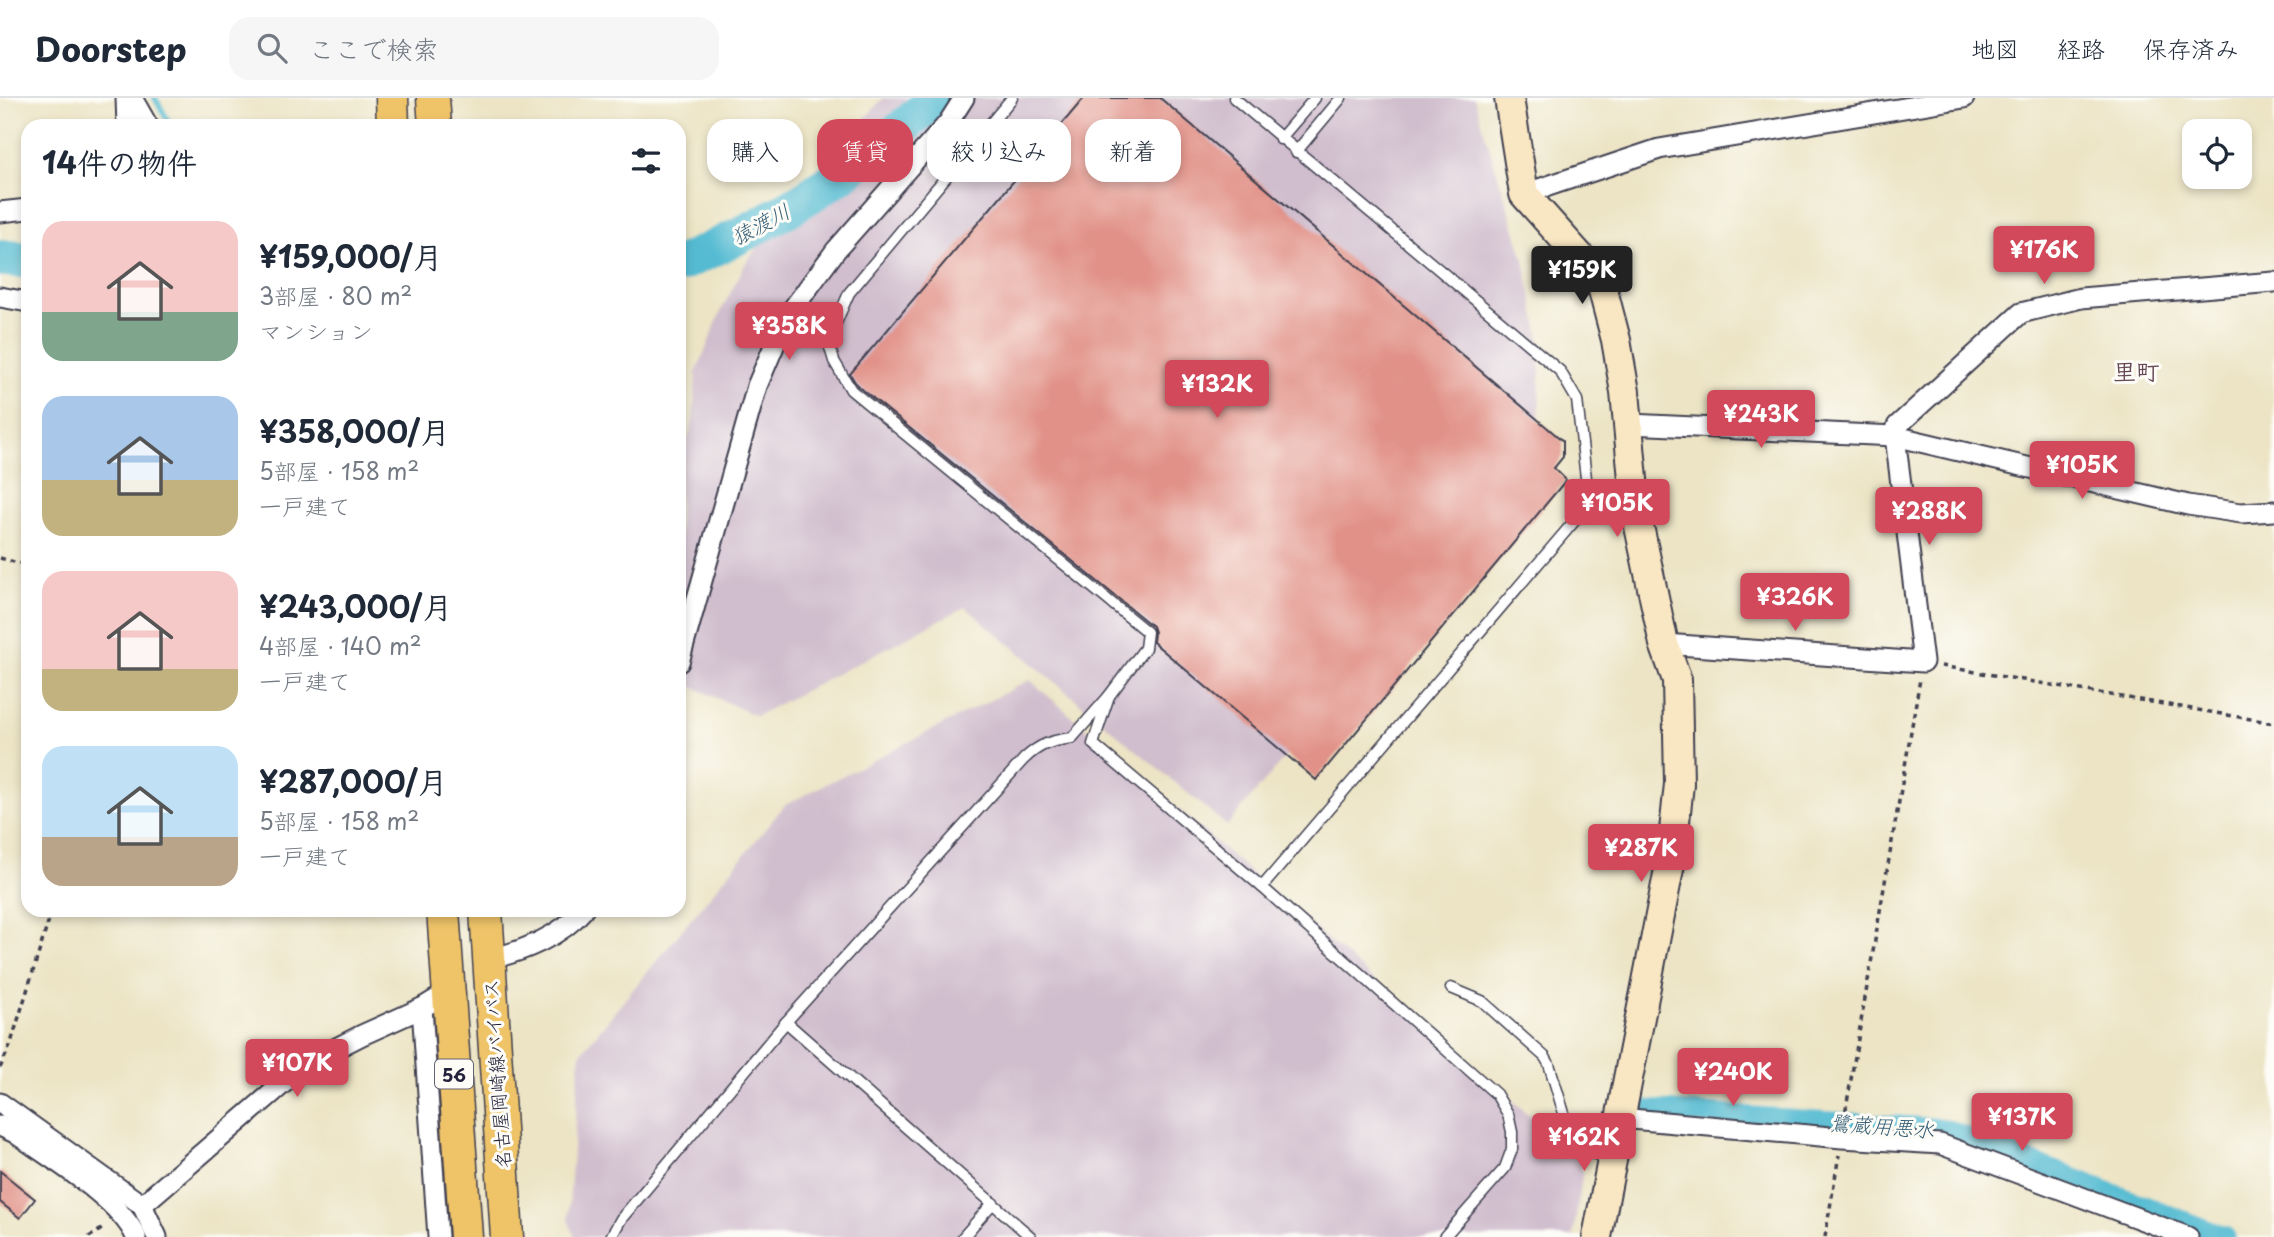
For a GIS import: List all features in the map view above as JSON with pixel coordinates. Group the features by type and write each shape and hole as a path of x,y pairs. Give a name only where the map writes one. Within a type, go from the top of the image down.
{"main road":[{"path":"392,98 393,119"},
{"path":"433,98 434,119"},
{"name":"56","path":"442,917 435,1000 466,1237"},
{"name":"名古屋岡崎線バイパス","path":"486,917 507,1237"}],"street":[{"path":"126,98 127,119"},
{"path":"132,98 144,119"},
{"path":"686,637 757,386 786,318 836,250 948,122 964,98"},
{"path":"1509,98 1524,194 1600,279 1616,340 1629,425 1636,512 1664,645 1677,680 1679,784 1671,859 1597,1237"},
{"path":"1524,194 1659,149 1964,98"},
{"path":"0,212 21,210"},
{"path":"1664,645 1923,662 1895,436 1897,426 2021,313 2081,298 2274,282"},
{"path":"0,297 21,301"},
{"path":"1629,425 1895,436 2188,505 2241,513 2274,511"},
{"path":"489,959 514,954 571,924 577,917"},
{"path":"142,1205 307,1063 435,1000 438,1237"},
{"path":"0,1103 142,1205 157,1237"},
{"path":"1620,1118 1940,1144 2188,1237"},
{"path":"0,1126 15,1133 108,1200 123,1215 136,1237"}],"lane":[{"path":"611,1237 621,1219 786,1022 1024,759 1037,747 1072,738 1109,696 1145,648 1147,632 851,390 834,361 828,341 849,293 1012,98"},
{"path":"1234,98 1560,371 1577,400 1589,503 1262,887"},
{"path":"1280,139 1315,98"},
{"path":"1296,152 1341,98"},
{"path":"1109,696 1093,744 1262,887 1496,1094 1508,1114 1512,1149 1505,1168 1444,1237"},
{"path":"1451,988 1482,1001 1545,1057 1573,1143 1579,1150 1612,1158"},
{"path":"786,1022 1031,1237"},
{"path":"963,1237 993,1203"}],"path":[{"path":"0,558 21,564"},
{"path":"1846,1107 1923,662 2274,723"},
{"path":"0,1068 10,1046 50,917"},
{"path":"1825,1237 1842,1138"}],"shaded area":[{"path":"883,98 1474,98 1524,259 1541,343 1538,457 1227,826 965,607 756,716 693,687 686,688 686,445 693,422 696,373 722,309 747,261 817,173 817,182 913,182 913,119 865,119"},
{"path":"1030,680 1584,1163 1573,1237 575,1237 568,1220 580,1054 785,805"}],"building":[{"path":"1084,98 1160,98 1563,441 1563,457 1554,468 1566,480 1316,780 1153,642 1152,626 857,385 850,374 1013,182 1071,182 1071,119 1066,119"},
{"path":"0,1171 35,1199 20,1218 0,1202"}],"waterway":[{"path":"155,98 167,119"},
{"name":"猿渡川","path":"686,261 748,231 815,192 877,148 936,98"},
{"name":"猿渡川","path":"0,258 21,260"},
{"name":"鷺蔵用悪水","path":"1645,1110 1945,1129 2225,1237"}],"district":[{"name":"里町","path":"2136,370"}]}
